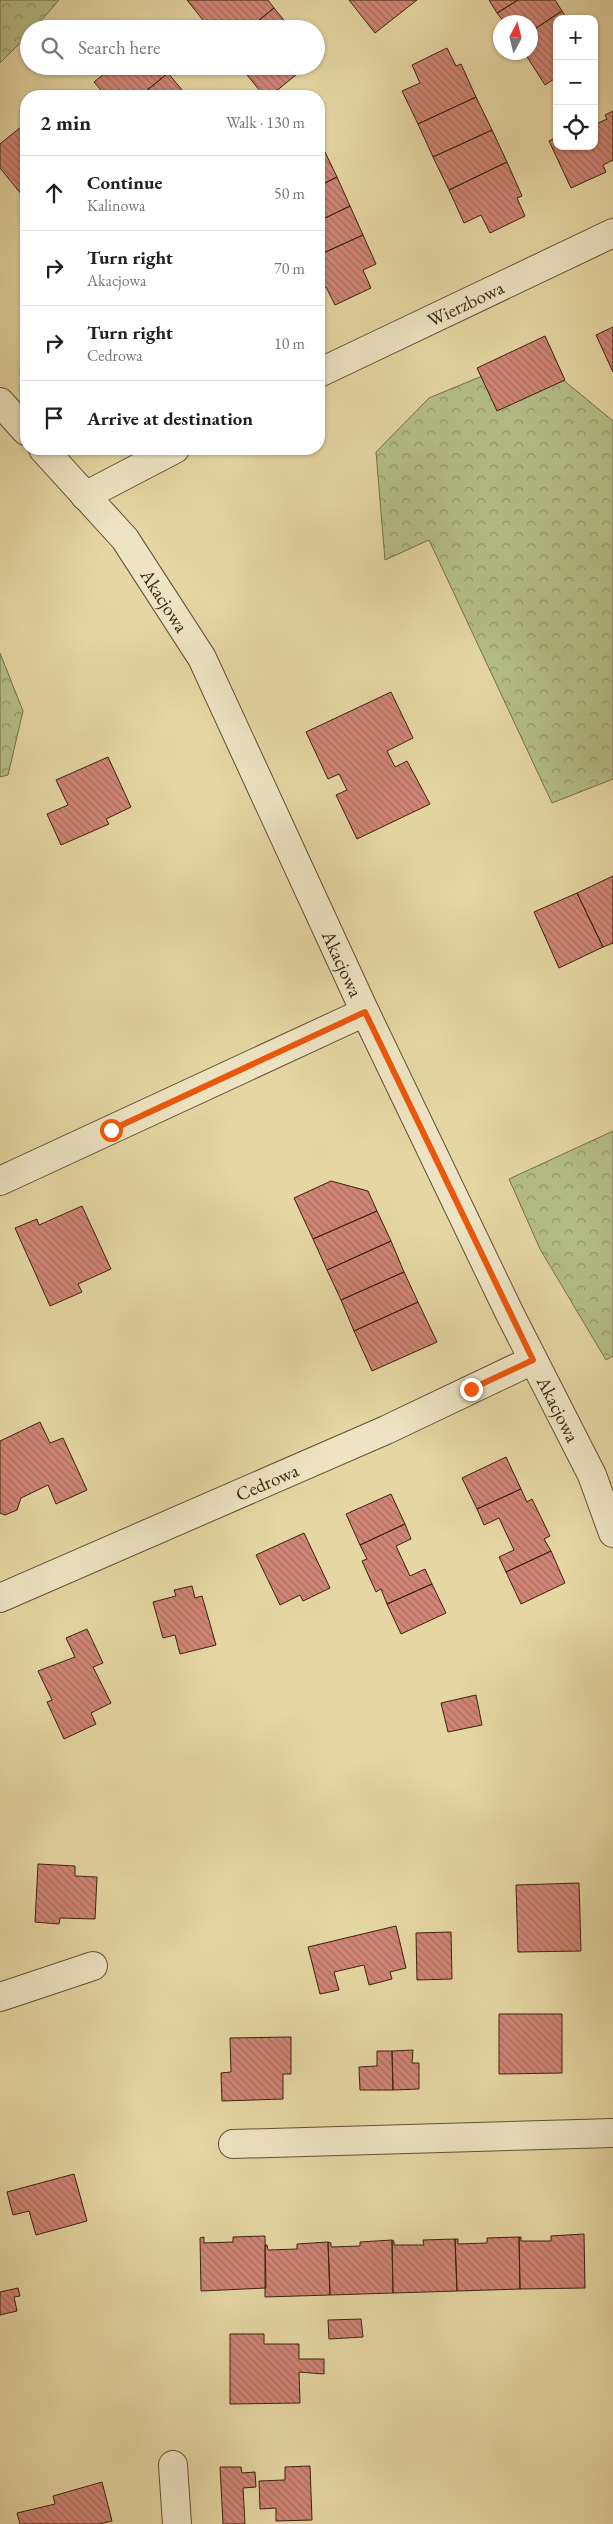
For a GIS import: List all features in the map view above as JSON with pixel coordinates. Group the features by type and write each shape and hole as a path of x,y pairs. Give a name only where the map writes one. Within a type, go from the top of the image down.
{"street":[{"name":"Wierzbowa","path":"325,370 613,233"},
{"path":"0,402 20,424"},
{"name":"Akacjowa","path":"48,455 125,539 202,658 365,1012 533,1360 592,1475 613,1533"},
{"path":"85,496 164,455"},
{"path":"0,1181 365,1012"},
{"name":"Cedrowa","path":"0,1598 386,1430 533,1360"},
{"path":"0,1998 93,1966"},
{"path":"234,2144 613,2134"},
{"path":"173,2465 177,2524"}],"green space":[{"path":"0,0 59,0 42,20 20,20 20,43 0,63"},
{"path":"533,355 613,421 613,779 552,803 429,540 385,560 376,452 429,398"},
{"path":"0,653 23,711 8,775 0,777"},
{"path":"613,1131 613,1356 606,1360 540,1249 509,1179"}],"building":[{"path":"187,0 268,0 274,8 259,20 203,20"},
{"path":"349,0 417,0 375,33"},
{"path":"489,0 518,0 497,13"},
{"path":"518,0 555,0 562,11 553,15 553,17 538,27 538,15 499,15 497,13"},
{"path":"274,8 284,20 259,20"},
{"path":"562,11 564,15 556,15"},
{"path":"553,17 553,80 545,85 529,60 538,60 538,27"},
{"path":"447,48 456,66 461,64 476,97 418,124 402,91 420,83 412,65"},
{"path":"103,75 166,75 147,90 101,90 94,82"},
{"path":"166,75 170,75 182,90 147,90"},
{"path":"247,75 296,75 277,90 259,90"},
{"path":"476,97 492,130 433,157 418,124"},
{"path":"613,111 613,160 603,165 606,172 571,188 553,150 598,150 598,123 607,119 605,115"},
{"path":"20,128 20,193 0,168 0,144"},
{"path":"492,130 507,162 449,190 433,157"},
{"path":"553,139 553,150 549,141"},
{"path":"325,152 337,177 325,183"},
{"path":"507,162 522,196 517,198 525,216 490,233 481,215 464,223 449,190"},
{"path":"337,177 350,206 325,218 325,183"},
{"path":"350,206 363,235 325,252 325,218"},
{"path":"363,235 376,264 363,270 371,288 335,305 325,287 325,252"},
{"path":"613,327 613,372 596,335"},
{"path":"545,336 565,380 497,411 477,368"},
{"path":"391,692 413,738 387,751 395,767 407,761 430,804 357,839 336,795 347,790 339,774 328,779 306,732"},
{"path":"108,757 131,807 106,819 109,824 61,845 47,814 68,805 56,780"},
{"path":"613,876 613,943 603,947 577,893"},
{"path":"577,893 603,947 559,968 534,912"},
{"path":"331,1181 368,1191 377,1211 313,1239 294,1198"},
{"path":"82,1206 111,1269 78,1284 82,1292 50,1306 15,1228 37,1219 39,1225"},
{"path":"377,1211 391,1241 327,1270 313,1239"},
{"path":"391,1241 404,1272 341,1300 327,1270"},
{"path":"404,1272 418,1302 354,1331 341,1300"},
{"path":"418,1302 437,1342 372,1371 354,1331"},
{"path":"40,1422 50,1443 63,1438 87,1490 56,1504 48,1485 21,1498 17,1510 5,1515 0,1513 0,1441"},
{"path":"506,1457 521,1489 477,1509 462,1478"},
{"path":"521,1489 527,1502 532,1499 550,1536 544,1539 551,1551 506,1572 499,1557 514,1550 499,1518 484,1525 477,1509"},
{"path":"391,1494 405,1524 360,1545 346,1514"},
{"path":"405,1524 411,1539 396,1546 410,1576 425,1569 432,1584 387,1604 381,1589 376,1592 362,1561 367,1559 360,1545"},
{"path":"304,1533 330,1588 303,1601 300,1595 280,1605 256,1555"},
{"path":"551,1551 565,1583 521,1604 506,1572"},
{"path":"432,1584 446,1613 401,1634 387,1604"},
{"path":"192,1586 195,1598 202,1596 216,1645 180,1654 175,1635 163,1638 153,1602 176,1596 174,1590"},
{"path":"87,1629 103,1663 93,1667 111,1703 91,1713 96,1724 64,1739 47,1702 52,1700 38,1671 75,1657 66,1638"},
{"path":"476,1695 482,1725 448,1732 441,1703"},
{"path":"38,1864 75,1866 75,1876 97,1877 95,1919 60,1918 59,1924 35,1922"},
{"path":"579,1883 581,1951 518,1952 516,1885"},
{"path":"396,1926 406,1968 390,1972 392,1979 369,1985 364,1965 334,1972 339,1990 320,1994 308,1947"},
{"path":"451,1932 452,1979 417,1980 416,1933"},
{"path":"499,2014 562,2014 562,2073 499,2074"},
{"path":"291,2037 291,2074 283,2074 283,2099 222,2101 221,2073 231,2072 230,2038"},
{"path":"413,2050 412,2063 419,2063 419,2089 393,2090 392,2051"},
{"path":"377,2051 392,2051 393,2090 360,2090 359,2067 377,2066"},
{"path":"74,2174 87,2221 36,2235 29,2211 13,2215 7,2192"},
{"path":"584,2234 585,2288 520,2289 519,2237 521,2237 521,2241 551,2241 551,2236"},
{"path":"265,2236 266,2288 201,2291 200,2238 204,2237 204,2243 233,2242 233,2237"},
{"path":"519,2237 520,2289 457,2291 455,2239 458,2239 458,2244 487,2243 487,2238"},
{"path":"455,2239 457,2291 393,2293 392,2240 394,2245 424,2245 423,2240"},
{"path":"392,2240 393,2293 330,2295 328,2242 331,2243 331,2247 360,2246 360,2242"},
{"path":"328,2242 330,2295 265,2297 265,2245 267,2245 268,2250 297,2249 297,2244"},
{"path":"18,2288 20,2296 14,2297 17,2311 0,2315 0,2292"},
{"path":"361,2319 363,2337 329,2339 328,2320"},
{"path":"230,2334 264,2334 264,2344 299,2344 299,2359 324,2359 324,2374 299,2372 300,2403 230,2404"},
{"path":"310,2466 312,2520 276,2521 276,2508 260,2509 259,2481 285,2480 285,2467"},
{"path":"220,2467 241,2467 242,2473 255,2472 256,2487 243,2488 245,2524 223,2524"},
{"path":"102,2482 112,2521 99,2524 20,2524 17,2513 55,2504 53,2496"}],"route":[{"path":"111,1130 365,1012 533,1360 471,1389"}]}
